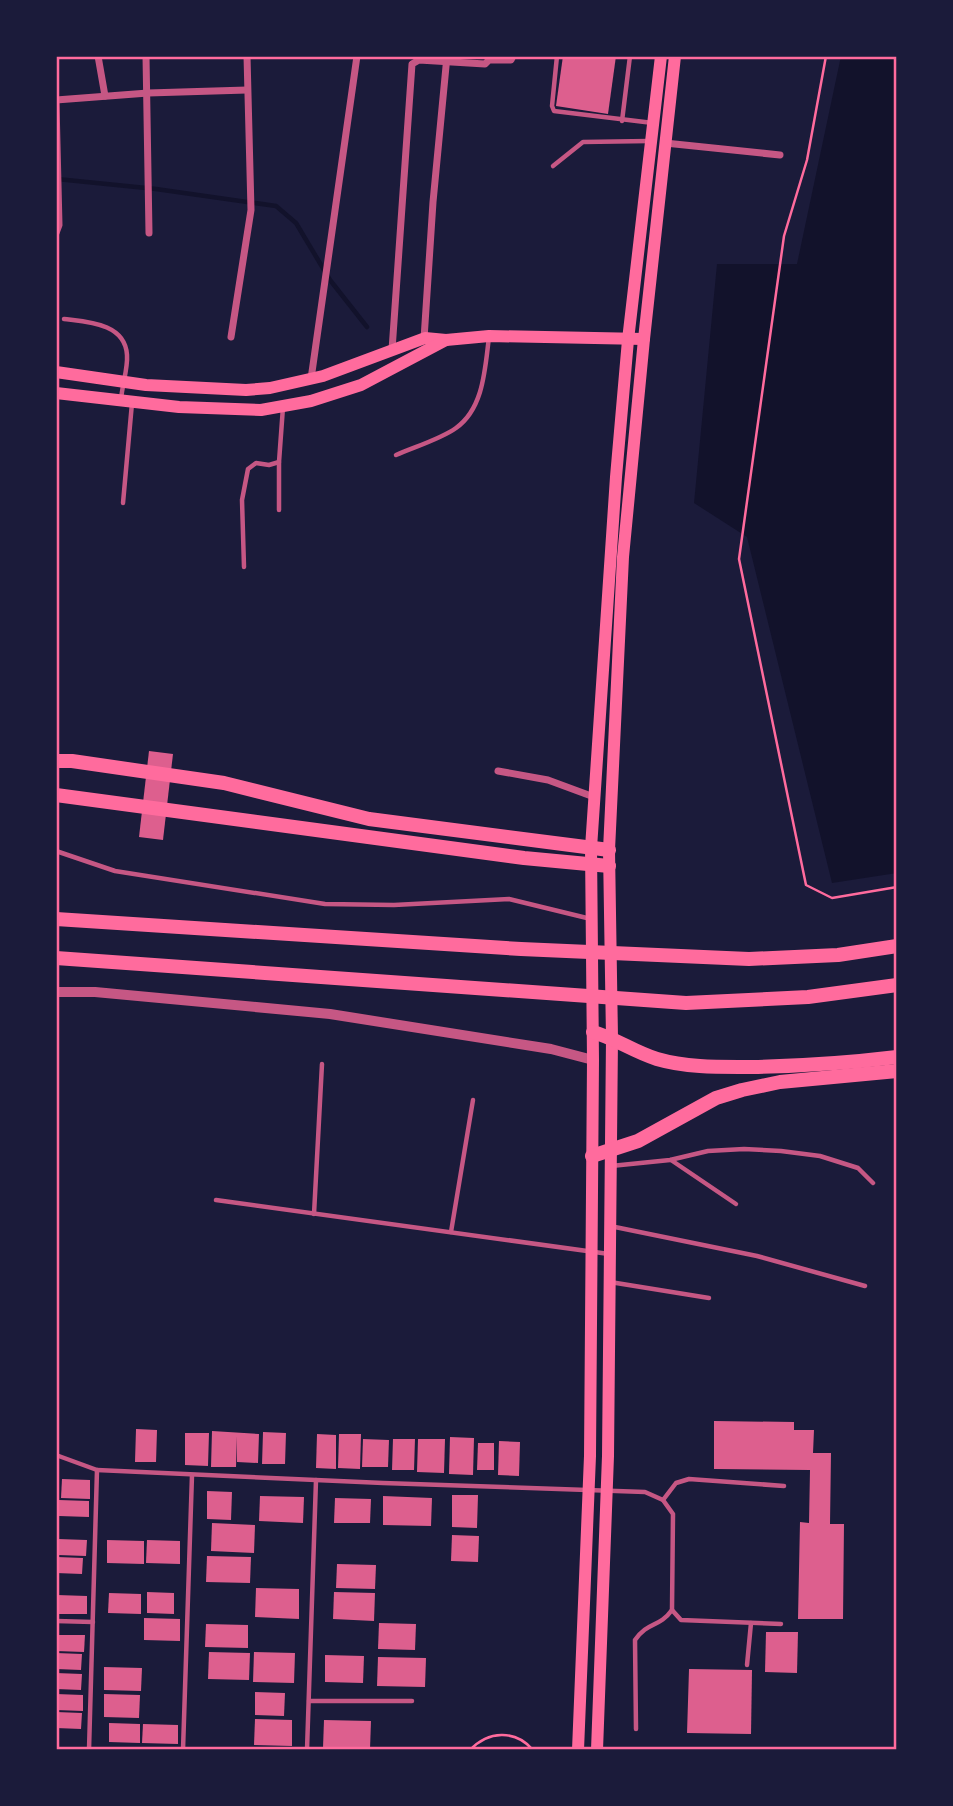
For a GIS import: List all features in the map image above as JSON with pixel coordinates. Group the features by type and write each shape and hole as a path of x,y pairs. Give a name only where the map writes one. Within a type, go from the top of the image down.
{"highway":[{"path":"56,761 225,783 369,819 609,850"},
{"path":"56,795 511,856 609,866"},
{"path":"56,919 521,949 749,959 838,954 897,946"},
{"path":"56,958 686,1003 808,997 897,985"},
{"path":"593,1032 612,1038 633,1051 658,1059 702,1067 818,1066 897,1057"},
{"path":"592,1156 611,1159 716,1098 742,1090 780,1082 897,1070"}],"main road":[{"path":"597,1750 607,1490 612,1038 609,850 623,557 644,339 658,142 654,123 662,56"},
{"path":"578,1750 588,1489 593,1060 590,864 628,340 658,142 675,56"},
{"path":"56,372 146,385 246,390 311,379 425,338 446,340 489,336 644,339"},
{"path":"56,393 179,407 261,410 311,401 361,385 446,340"}],"street":[{"path":"99,56 105,96"},
{"path":"146,56 149,233"},
{"path":"231,337 251,207 247,56"},
{"path":"311,379 357,56"},
{"path":"392,350 412,64 419,60 447,58 485,64 489,60 511,60 513,56"},
{"path":"422,354 447,58"},
{"path":"56,233 59,225 56,102 148,93 247,90"},
{"path":"658,142 780,155"},
{"path":"498,771 548,780 594,797"},
{"path":"56,992 95,992 330,1014 551,1049 593,1060"}],"lane":[{"path":"558,56 552,107 554,111 654,123"},
{"path":"622,121 631,56"},
{"path":"553,166 583,142 658,142"},
{"path":"64,319 101,324 123,341 127,354 122,382 126,401 123,503"},
{"path":"396,455 456,428 473,411 486,372 489,336"},
{"path":"279,510 283,406"},
{"path":"244,567 242,500 248,469 256,463 269,465 279,462"},
{"path":"56,851 116,871 326,904 394,905 509,899 592,919"},
{"path":"314,1214 322,1063"},
{"path":"451,1232 473,1100"},
{"path":"611,1159 670,1160 708,1151 781,1151 820,1156 858,1168 873,1182"},
{"path":"670,1160 736,1204"},
{"path":"216,1200 610,1254"},
{"path":"610,1226 757,1256 864,1286"},
{"path":"609,1282 709,1298"},
{"path":"56,1455 97,1470 645,1492 663,1500 673,1514 672,1610 664,1621 642,1629 635,1640 636,1729"},
{"path":"89,1750 97,1470"},
{"path":"183,1750 192,1474"},
{"path":"663,1500 676,1483 689,1479 784,1486"},
{"path":"307,1750 316,1480"},
{"path":"672,1610 681,1620 781,1624"},
{"path":"56,1622 93,1622"},
{"path":"747,1665 751,1623"},
{"path":"309,1701 412,1701"}],"path":[{"path":"826,56 809,150 784,236 739,559 806,885 832,898 897,887"},
{"path":"470,1750 485,1738 502,1734 517,1738 533,1750"}],"shaded area":[{"path":"841,56 897,56 897,873 832,883 747,537 694,503 717,264 797,264"}],"building":[{"path":"563,56 616,56 608,114 556,106"},
{"path":"149,751 173,754 163,840 139,837"},
{"path":"714,1421 794,1422 794,1430 814,1430 813,1453 831,1453 830,1524 844,1524 843,1619 798,1619 800,1522 809,1523 810,1470 714,1469"},
{"path":"136,1429 157,1430 156,1462 135,1462"},
{"path":"212,1431 259,1434 258,1463 237,1462 237,1436 236,1467 211,1467"},
{"path":"263,1432 286,1433 285,1464 262,1464"},
{"path":"185,1433 209,1433 208,1466 185,1465"},
{"path":"317,1434 336,1435 336,1469 316,1468"},
{"path":"339,1434 361,1434 360,1469 338,1468"},
{"path":"450,1437 474,1438 473,1475 449,1474"},
{"path":"363,1439 389,1440 388,1467 362,1467"},
{"path":"393,1439 415,1439 414,1470 392,1470"},
{"path":"418,1439 445,1439 444,1473 417,1472"},
{"path":"499,1441 520,1442 519,1476 498,1475"},
{"path":"478,1443 494,1443 494,1470 477,1470"},
{"path":"62,1479 90,1480 90,1499 61,1498"},
{"path":"207,1491 232,1492 231,1520 207,1519"},
{"path":"452,1495 478,1495 477,1528 452,1527"},
{"path":"260,1496 304,1497 303,1523 259,1521"},
{"path":"383,1496 432,1498 431,1526 383,1525"},
{"path":"335,1498 371,1499 370,1523 334,1523"},
{"path":"59,1500 89,1501 89,1517 59,1516"},
{"path":"212,1523 255,1525 254,1553 211,1551"},
{"path":"452,1535 479,1536 478,1562 451,1561"},
{"path":"58,1539 87,1540 86,1556 58,1555"},
{"path":"107,1540 144,1541 144,1564 107,1563"},
{"path":"147,1540 180,1541 180,1564 146,1563"},
{"path":"207,1556 251,1557 250,1583 206,1582"},
{"path":"57,1557 83,1558 82,1574 56,1573"},
{"path":"337,1564 376,1565 375,1589 336,1588"},
{"path":"256,1588 299,1589 299,1619 255,1617"},
{"path":"147,1592 174,1593 174,1614 147,1613"},
{"path":"334,1592 375,1593 374,1621 333,1619"},
{"path":"109,1593 141,1594 141,1614 108,1613"},
{"path":"57,1595 87,1596 87,1614 57,1614"},
{"path":"144,1618 180,1619 180,1641 144,1640"},
{"path":"379,1623 416,1624 415,1650 378,1649"},
{"path":"206,1624 248,1625 248,1648 205,1647"},
{"path":"766,1632 798,1632 797,1673 765,1672"},
{"path":"57,1635 85,1635 84,1652 56,1651"},
{"path":"209,1652 250,1653 249,1680 208,1679"},
{"path":"254,1652 295,1653 294,1683 253,1682"},
{"path":"56,1653 82,1654 81,1670 56,1669"},
{"path":"325,1655 364,1656 363,1683 325,1682"},
{"path":"378,1657 426,1658 425,1687 377,1686"},
{"path":"104,1667 142,1668 141,1691 104,1690"},
{"path":"689,1669 752,1670 751,1734 687,1733"},
{"path":"56,1673 82,1674 81,1690 56,1689"},
{"path":"255,1692 285,1693 284,1716 255,1715"},
{"path":"56,1694 83,1695 83,1711 56,1710"},
{"path":"104,1694 140,1695 139,1718 104,1717"},
{"path":"56,1712 82,1713 81,1729 56,1728"},
{"path":"255,1719 292,1720 292,1746 254,1745"},
{"path":"324,1720 371,1721 370,1749 323,1748"},
{"path":"109,1723 140,1724 140,1743 109,1742"},
{"path":"143,1724 178,1725 178,1744 142,1743"},
{"path":"107,1747 138,1747 138,1750 107,1750"}],"waterway":[{"path":"57,179 156,189 276,206 296,223 330,280 367,327"}]}
